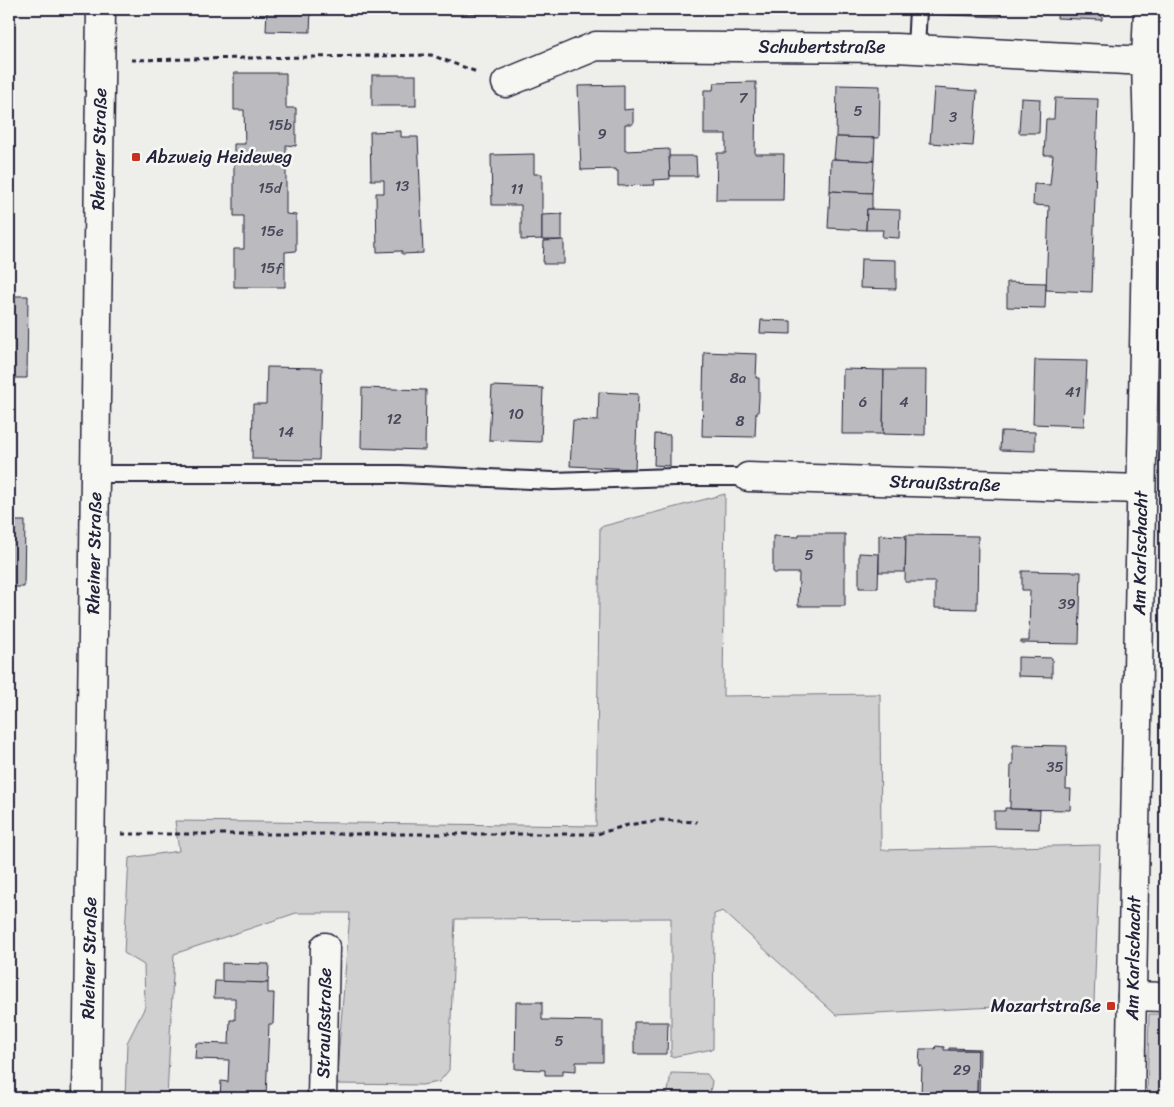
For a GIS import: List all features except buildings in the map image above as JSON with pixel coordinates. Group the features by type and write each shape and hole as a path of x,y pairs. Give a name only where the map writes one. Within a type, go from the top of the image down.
{"street":[{"name":"Rheiner Straße","path":"87,1098 101,9"},
{"name":"Am Karlschacht","path":"1130,1098 1141,489 1156,135 1146,61 1148,9"},
{"name":"Schubertstraße","path":"506,83 596,46 916,49 1146,61"},
{"name":"Straußstraße","path":"748,477 1141,489"},
{"name":"Straußstraße","path":"322,1098 325,947"},
{"path":"1132,996 1165,996"}],"lane":[{"path":"916,49 918,9"},
{"path":"95,474 402,474 552,481 674,477 748,477"}],"path":[{"path":"100,60 431,55 506,83"},
{"path":"91,834 597,834 628,825 659,820 697,822"}],"shaded area":[{"path":"725,494 723,696 880,694 881,850 1100,845 1094,1002 836,1015 723,911 714,914 713,1049 671,1057 671,918 455,919 449,1070 439,1082 422,1085 336,1084 350,913 296,913 174,954 167,1098 125,1098 127,1043 145,1007 144,965 124,953 129,858 179,851 175,821 596,826 600,527"},
{"path":"1149,1014 1165,1014 1165,1098 1147,1098"},
{"path":"671,1073 707,1074 712,1081 709,1098 667,1098"}],"place":[{"name":"Abzweig Heideweg","path":"136,157"},
{"name":"Mozartstraße","path":"1111,1006"}]}
